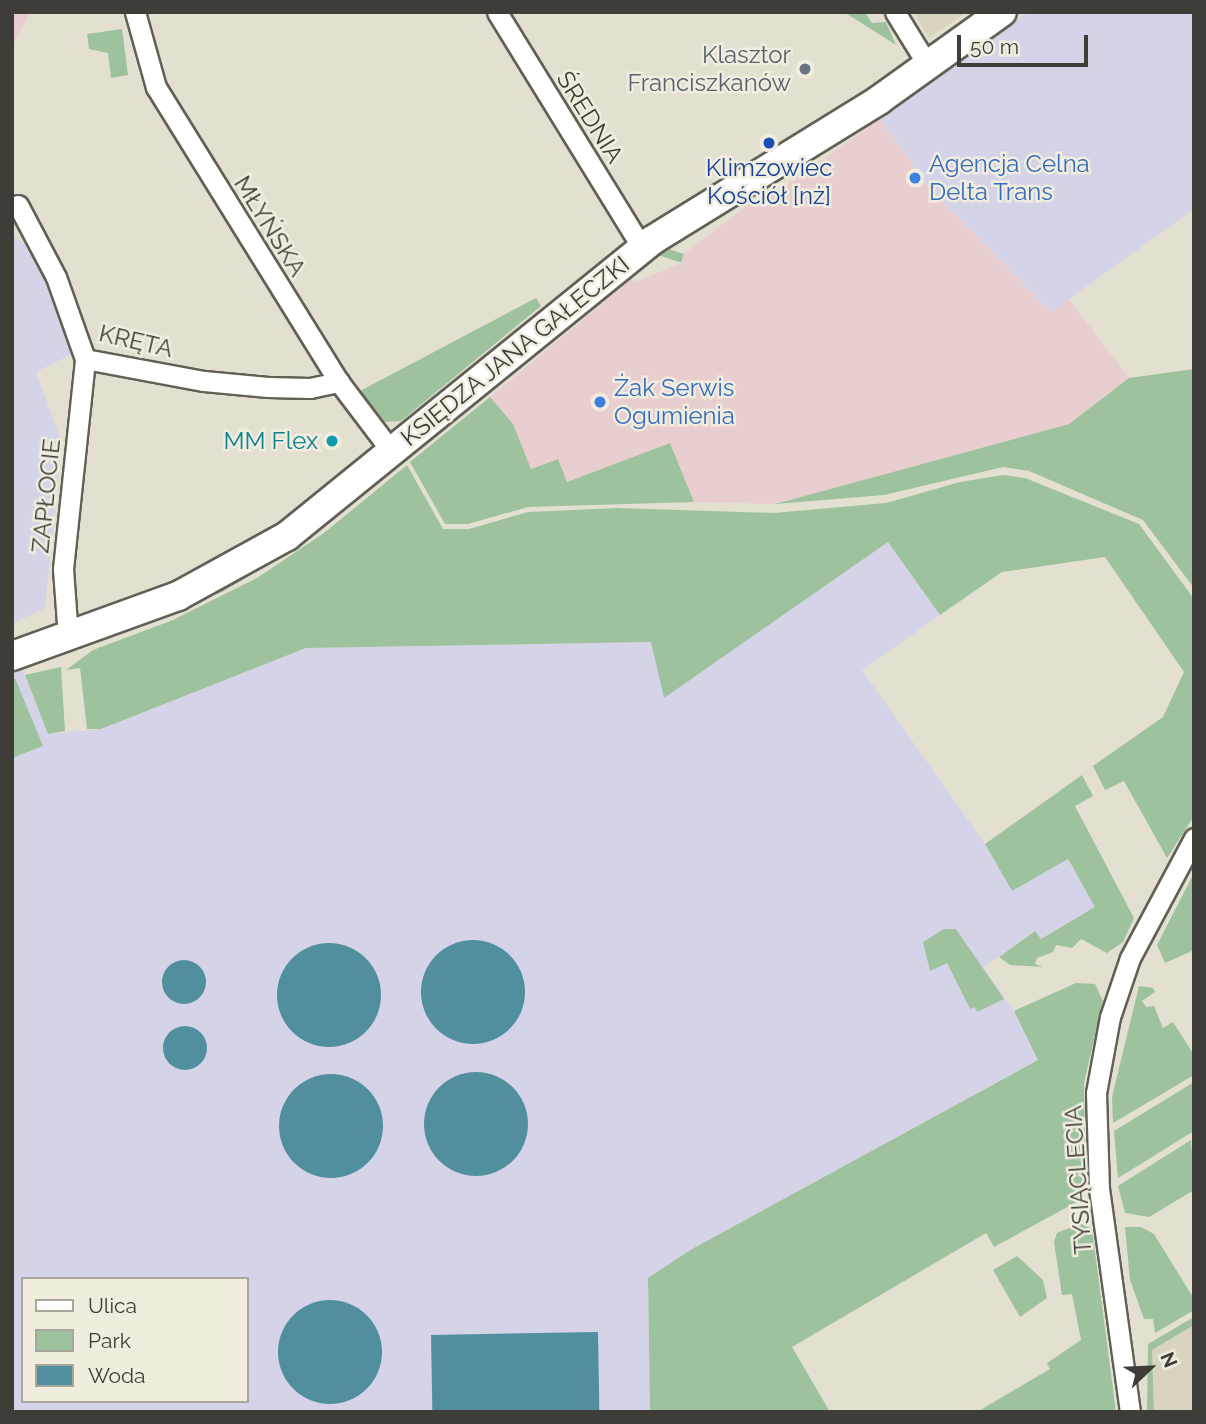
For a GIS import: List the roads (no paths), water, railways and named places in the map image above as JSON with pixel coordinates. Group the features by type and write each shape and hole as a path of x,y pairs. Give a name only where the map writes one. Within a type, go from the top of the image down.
{"main road":[{"name":"KSIĘDZA JANA GAŁECZKI","path":"12,656 178,596 241,565 312,517 642,248 929,67 1002,12"}],"street":[{"name":"MŁYŃSKA","path":"135,12 156,88 339,382 392,452"},
{"name":"ŚREDNIA","path":"497,12 642,248"},
{"path":"895,12 929,67"},
{"name":"KRĘTA","path":"18,205 56,277 82,341 85,359 268,387 310,388 339,382"},
{"name":"ZAPŁOCIE","path":"68,637 63,569 85,359"},
{"name":"TYSIĄCLECIA","path":"1130,1412 1099,1189 1096,1093 1110,1017 1130,958 1194,838"}],"water":[{"path":"473,940 493,944 510,955 521,972 525,992 521,1012 510,1029 493,1040 473,1044 453,1040 436,1029 425,1012 421,992 425,972 436,955 453,944"},
{"path":"329,943 349,947 366,958 377,975 381,995 377,1015 366,1032 349,1043 329,1047 309,1043 292,1032 281,1015 277,995 281,975 292,958 309,947"},
{"path":"184,960 199,967 206,982 199,997 184,1004 169,997 162,982 169,967"},
{"path":"185,1026 200,1033 207,1048 200,1063 185,1070 170,1063 163,1048 170,1033"},
{"path":"476,1072 496,1076 513,1087 524,1104 528,1124 524,1144 513,1161 496,1172 476,1176 456,1172 439,1161 428,1144 424,1124 428,1104 439,1087 456,1076"},
{"path":"331,1074 351,1078 368,1089 379,1106 383,1126 379,1146 368,1163 351,1174 331,1178 311,1174 294,1163 283,1146 279,1126 283,1106 294,1089 311,1078"},
{"path":"330,1300 350,1304 367,1315 378,1332 382,1352 378,1372 367,1389 350,1400 330,1404 310,1400 293,1389 282,1372 278,1352 282,1332 293,1315 310,1304"},
{"path":"598,1332 599,1412 432,1412 431,1335"}],"place":[{"name":"Klasztor Franciszkanów","path":"805,69"},
{"name":"Klimzowiec Kościół [nż]","path":"769,143"},
{"name":"Agencja Celna Delta Trans","path":"915,178"},
{"name":"Żak Serwis Ogumienia","path":"600,402"},
{"name":"MM Flex","path":"332,441"}]}
